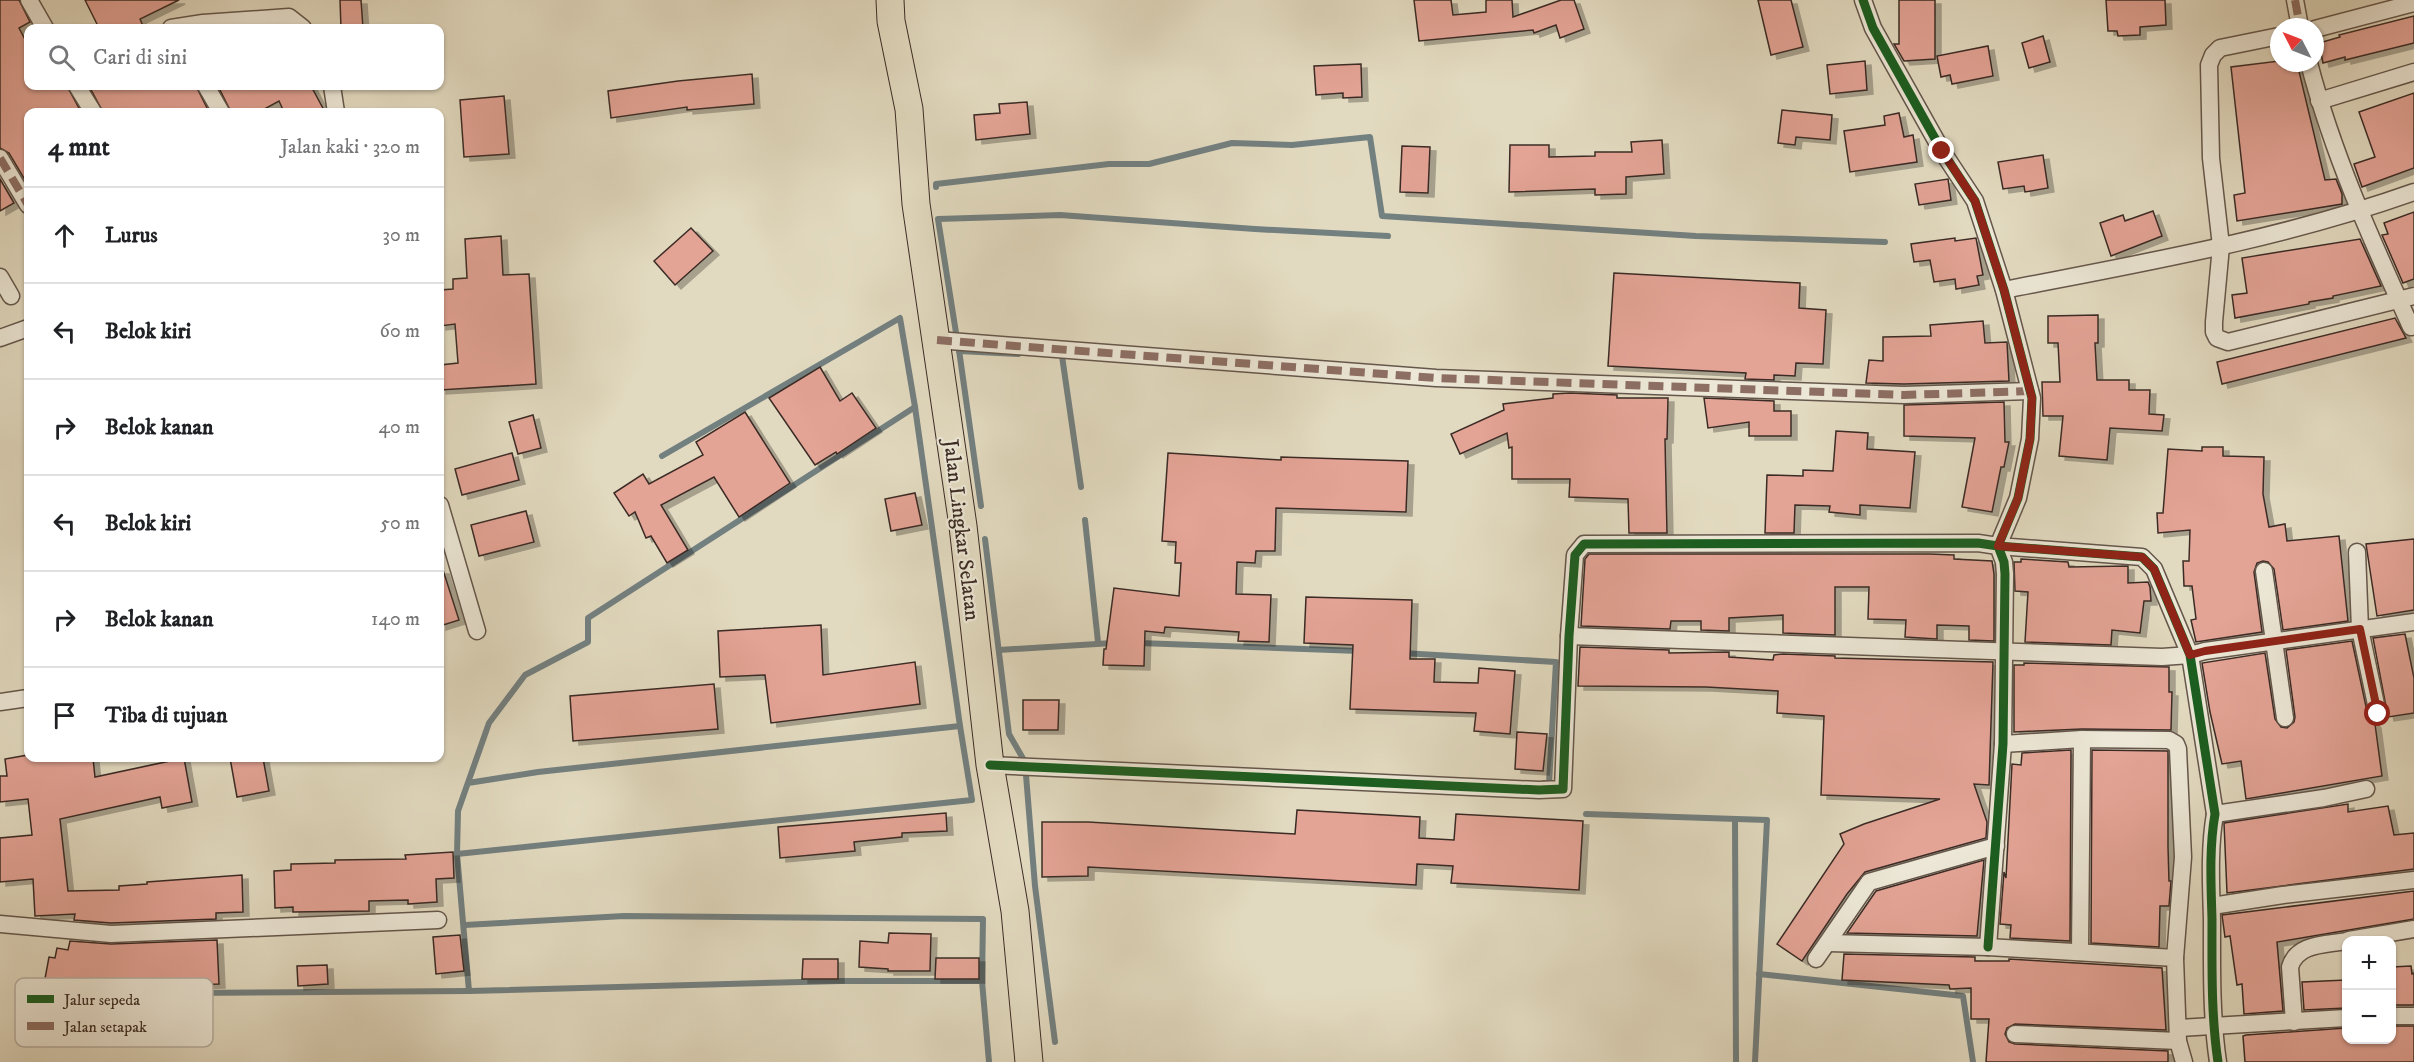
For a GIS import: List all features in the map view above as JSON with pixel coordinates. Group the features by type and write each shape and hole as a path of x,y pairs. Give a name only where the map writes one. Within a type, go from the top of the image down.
{"highway":[{"name":"Jalan Lingkar Selatan","path":"890,0 891,21 909,109 916,204 963,526 990,765 1015,911 1029,1062"}],"street":[{"path":"29,0 43,24"},
{"path":"1863,0 1872,28 1942,151 1975,201 2004,290 2032,398 2030,439 2018,498 1998,546 2006,574 2003,744 1988,947"},
{"path":"2295,0 2298,18"},
{"path":"2324,27 2414,3"},
{"path":"197,24 289,17 300,24"},
{"path":"2270,38 2220,48 2213,55 2209,65 2211,158 2217,248 2214,332 2220,341 2228,342 2406,298"},
{"path":"2311,72 2319,100 2359,212 2406,298 2411,327"},
{"path":"2319,100 2414,72"},
{"path":"79,90 91,108"},
{"path":"208,90 219,108"},
{"path":"333,90 335,108"},
{"path":"0,158 24,198"},
{"path":"2004,290 2217,248 2359,212 2414,192"},
{"path":"0,277 11,296"},
{"path":"0,338 24,329"},
{"path":"937,340 1436,378 1904,395 2030,390"},
{"path":"444,519 477,631"},
{"path":"990,765 1539,790 1563,789 1569,636 1575,555 1584,544 1978,543 2142,557 2154,569 2186,655 2215,814 2212,827 2209,1028 2218,1062"},
{"path":"2356,552 2360,629 2378,714"},
{"path":"2264,571 2285,718"},
{"path":"1569,636 2162,657 2414,622"},
{"path":"0,702 24,699"},
{"path":"2003,744 2082,739 2169,740 2176,744 2183,857 2175,958 2184,1062"},
{"path":"2080,952 2082,739"},
{"path":"2215,814 2324,798 2366,789"},
{"path":"1816,959 1869,882 1996,846"},
{"path":"2212,906 2283,895 2414,880"},
{"path":"0,924 111,934 438,920"},
{"path":"2376,936 2414,929"},
{"path":"2295,1022 2290,967 2293,958 2299,951 2342,942"},
{"path":"1828,943 1988,947 2175,958"},
{"path":"2396,1016 2414,1016"},
{"path":"2015,1034 2180,1033 2209,1028 2342,1018"}],"building":[{"path":"0,0 19,0 30,22 19,28 24,37 24,90 69,90 79,108 24,108 24,178 9,153 0,148"},
{"path":"85,0 179,0 140,19 142,24 97,24"},
{"path":"340,0 361,0 363,24 341,24"},
{"path":"1414,0 1451,0 1453,15 1486,12 1486,0 1512,0 1513,17 1561,0 1574,0 1584,29 1560,38 1556,25 1534,33 1533,30 1419,41"},
{"path":"1758,0 1791,0 1803,47 1771,55"},
{"path":"1899,0 1935,0 1935,59 1904,61 1894,44 1899,44"},
{"path":"2106,0 2165,0 2166,25 2140,27 2140,35 2118,36 2117,31 2108,31"},
{"path":"2414,16 2414,43 2345,60 2345,57 2324,63 2324,42 2340,37 2339,35"},
{"path":"2043,36 2050,62 2029,68 2022,43"},
{"path":"1988,46 1993,76 1952,84 1950,75 1941,77 1937,56"},
{"path":"1865,61 1867,90 1830,94 1827,65"},
{"path":"2270,62 2270,72 2299,72 2325,180 2336,179 2342,194 2342,204 2237,221 2234,195 2245,193 2231,67"},
{"path":"1361,64 1362,97 1343,98 1343,93 1316,95 1314,66"},
{"path":"752,74 754,104 687,110 687,107 611,118 608,91"},
{"path":"91,90 198,90 207,108 101,108"},
{"path":"220,90 313,90 323,108 282,108 279,101 266,108 229,108"},
{"path":"2414,93 2414,168 2362,187 2354,164 2375,157 2359,112"},
{"path":"504,96 509,154 464,157 460,100"},
{"path":"1027,102 1030,134 976,140 974,115 1000,113 999,104"},
{"path":"1782,110 1832,115 1830,140 1796,137 1795,145 1778,143"},
{"path":"1899,113 1904,137 1913,135 1917,162 1850,172 1844,131 1885,125 1884,116"},
{"path":"1662,140 1664,174 1626,177 1626,194 1595,195 1595,189 1509,192 1510,145 1549,145 1549,157 1595,156 1595,152 1632,152 1631,142"},
{"path":"1402,146 1430,147 1428,193 1400,192"},
{"path":"2043,155 2048,188 2025,192 2024,186 2003,189 1998,162"},
{"path":"0,179 14,203 0,211"},
{"path":"1948,179 1951,200 1919,205 1915,184"},
{"path":"2153,211 2162,236 2111,256 2100,223 2123,215 2125,221"},
{"path":"2414,212 2414,279 2403,283 2382,235 2388,234 2384,223"},
{"path":"691,228 713,251 675,285 654,261"},
{"path":"501,236 503,275 529,274 536,384 444,390 444,365 458,363 455,324 444,325 444,290 453,289 453,279 467,278 465,239"},
{"path":"1955,238 1955,241 1976,238 1983,275 1977,276 1979,285 1956,289 1955,279 1934,282 1930,260 1914,262 1911,244"},
{"path":"2360,239 2381,286 2309,302 2309,304 2235,318 2232,295 2247,293 2242,258"},
{"path":"1614,273 1800,283 1799,308 1826,310 1823,364 1796,363 1795,376 1774,375 1774,380 1745,379 1746,373 1608,366"},
{"path":"2098,315 2098,343 2095,343 2097,380 2129,380 2129,390 2150,390 2149,414 2164,415 2162,431 2110,428 2107,460 2059,456 2063,416 2043,416 2042,382 2060,382 2058,343 2048,343 2048,316"},
{"path":"2395,318 2406,338 2222,384 2217,362"},
{"path":"1983,321 1985,343 2007,342 2009,381 1866,383 1869,360 1883,361 1883,337 1931,336 1930,325"},
{"path":"820,367 840,401 852,393 876,428 837,454 836,452 815,465 769,398"},
{"path":"1553,394 1617,395 1617,398 1668,398 1667,439 1665,439 1667,533 1629,533 1628,499 1569,497 1570,479 1512,479 1512,447 1509,448 1507,433 1460,454 1451,434 1504,410 1503,404 1553,398"},
{"path":"1704,398 1774,401 1774,411 1791,411 1791,436 1749,436 1749,422 1708,428"},
{"path":"2004,402 2005,442 2009,442 2004,467 2001,467 1992,512 1962,507 1975,438 1904,436 1904,405"},
{"path":"745,412 790,483 739,517 714,477 661,505 688,550 667,563 651,536 646,538 635,512 629,516 614,493 643,474 649,484 703,455 696,442"},
{"path":"533,415 541,448 518,454 509,422"},
{"path":"1836,431 1868,433 1867,449 1915,452 1910,508 1860,505 1860,515 1829,512 1830,506 1795,505 1794,533 1765,533 1767,475 1803,476 1803,470 1833,471"},
{"path":"2202,447 2223,447 2223,456 2264,457 2263,494 2269,527 2285,524 2287,541 2339,536 2348,621 2283,630 2274,569 2268,562 2263,561 2257,563 2254,572 2262,632 2196,642 2191,620 2196,619 2192,586 2184,586 2183,561 2189,561 2190,530 2158,533 2157,513 2163,513 2168,449 2202,451"},
{"path":"512,453 519,480 462,495 455,469"},
{"path":"1168,453 1281,460 1281,457 1408,461 1406,512 1276,508 1275,551 1256,551 1255,563 1237,562 1236,594 1271,595 1269,642 1238,641 1239,632 1165,627 1164,633 1145,631 1144,666 1103,665 1114,588 1179,596 1181,563 1175,563 1176,542 1162,541"},
{"path":"915,493 922,525 891,531 885,499"},
{"path":"526,511 534,542 479,556 471,525"},
{"path":"2414,539 2414,610 2377,616 2366,544"},
{"path":"1589,554 1930,554 1954,555 1954,559 1992,561 1994,641 1969,640 1969,626 1937,625 1937,639 1905,637 1906,620 1868,619 1869,587 1835,587 1835,635 1783,633 1783,615 1729,618 1729,631 1701,630 1701,621 1671,621 1670,629 1581,626 1585,559"},
{"path":"2021,559 2068,562 2069,567 2128,566 2128,583 2148,582 2150,587 2151,601 2144,601 2140,633 2112,630 2111,645 2025,642 2028,592 2015,591 2014,562 2021,562"},
{"path":"444,573 459,620 444,625"},
{"path":"1306,597 1412,600 1410,659 1435,659 1434,682 1478,683 1479,668 1515,671 1510,734 1474,731 1476,713 1350,709 1353,645 1304,643"},
{"path":"821,625 823,675 915,662 920,704 771,723 765,675 720,677 718,631"},
{"path":"2405,634 2414,678 2414,713 2388,717 2373,638"},
{"path":"2352,641 2368,716 2375,724 2382,776 2246,799 2241,761 2222,764 2202,663 2265,653 2275,719 2281,727 2287,728 2294,722 2295,717 2286,650"},
{"path":"1580,647 1669,650 1669,653 1729,652 1729,657 1773,660 1774,655 1783,654 1835,656 1835,658 1993,662 1989,785 1974,784 1987,822 1986,838 1865,872 1847,894 1802,961 1777,944 1844,844 1840,834 1940,799 1821,795 1824,716 1777,713 1778,691 1706,687 1578,686"},
{"path":"2024,663 2169,667 2169,692 2172,692 2171,730 2082,729 2014,732 2014,665 2024,665"},
{"path":"714,684 718,729 573,741 570,696"},
{"path":"1023,700 1059,700 1058,730 1023,730"},
{"path":"1517,732 1547,734 1543,771 1515,769"},
{"path":"2071,750 2070,941 2010,938 2011,925 2000,924 2004,872 2006,878 2012,764 2021,765 2022,753"},
{"path":"2092,750 2168,751 2168,847 2169,881 2171,881 2169,906 2160,906 2159,947 2091,943"},
{"path":"24,756 24,762 93,762 95,777 165,762 185,762 192,802 162,808 160,797 60,819 68,891 119,890 119,886 147,884 147,882 242,875 243,912 216,913 216,919 111,923 74,920 75,914 35,916 33,879 0,882 0,838 32,835 28,799 0,802 0,776 7,776 5,759"},
{"path":"231,762 264,762 269,791 237,797"},
{"path":"2348,804 2348,812 2388,806 2394,835 2414,833 2414,869 2227,893 2224,823"},
{"path":"1297,810 1420,817 1419,838 1454,840 1456,814 1583,821 1579,890 1451,883 1453,866 1417,864 1416,885 1088,867 1088,876 1042,877 1042,822 1088,822 1295,834"},
{"path":"946,813 947,831 902,833 902,837 854,842 855,851 780,858 778,827"},
{"path":"453,852 454,878 436,879 437,902 408,904 408,900 369,901 369,911 293,912 293,907 275,908 274,871 291,870 291,864 335,863 335,860 406,859 405,855"},
{"path":"1984,860 1977,936 1847,933 1876,891"},
{"path":"2414,891 2414,919 2277,942 2283,1011 2244,1014 2242,984 2237,985 2230,936 2225,937 2222,915"},
{"path":"889,933 931,934 930,971 888,971 888,969 859,967 860,941 888,943"},
{"path":"460,935 464,971 436,974 433,937"},
{"path":"217,940 219,984 213,984 213,978 45,978 49,957 55,958 57,948 68,950 70,941 111,944"},
{"path":"1844,954 1975,957 1975,961 2009,961 2009,959 2162,968 2166,1030 2015,1024 2007,1028 2005,1034 2009,1042 2015,1044 2168,1051 2168,1062 1986,1062 1989,1019 1971,1019 1971,988 1950,989 1949,985 1842,980"},
{"path":"936,958 979,958 979,979 935,979"},
{"path":"803,959 838,959 838,979 802,979"},
{"path":"327,965 328,984 298,986 297,966"},
{"path":"2411,966 2412,974 2414,973 2414,1005 2396,1005 2396,967"},
{"path":"2342,980 2342,1008 2304,1010 2302,982"},
{"path":"2396,1026 2414,1026 2414,1062 2245,1062 2243,1036 2342,1028 2342,1044 2396,1044"}],"waterway":[{"path":"936,187 936,184 1109,164 1149,164 1232,143 1292,145 1370,137 1382,216 1696,236 1885,242"},
{"path":"957,339 938,219 1060,215 1388,236"},
{"path":"662,456 900,318 915,407"},
{"path":"959,350 981,506"},
{"path":"959,351 1018,354"},
{"path":"1062,356 1081,487"},
{"path":"468,783 538,772 960,726 915,407 588,618 588,642 525,675 489,723 458,811 457,854 469,991 841,981 982,981 989,1062"},
{"path":"1085,520 1098,642"},
{"path":"985,539 1009,734 1025,762"},
{"path":"999,650 1113,643"},
{"path":"1139,643 1359,651"},
{"path":"1402,653 1556,662 1549,783 1544,783"},
{"path":"457,854 972,800 960,726"},
{"path":"1026,775 1035,886 1055,1042"},
{"path":"1586,814 1767,820 1755,1062"},
{"path":"1735,819 1736,1062"},
{"path":"465,925 624,916 983,919 982,981"},
{"path":"1759,974 1963,996 1973,1062"},
{"path":"213,993 469,991"}],"marked path":[{"path":"2295,0 2298,18"},
{"path":"0,158 24,198"},
{"path":"937,340 1436,378 1904,395 2030,391"}],"cycle path":[{"path":"1863,0 1873,28 1942,151 1975,201 2004,290 2032,398 2030,439 2018,498 1998,546 2142,557 2154,569 2190,655 2215,814 2211,866 2212,973 2218,1062"},
{"path":"990,765 1539,790 1563,789 1569,636 1575,555 1584,544 1978,543 1998,546 2004,562 2005,574 2003,744 1988,947"}],"route":[{"path":"1942,151 1975,201 2004,290 2032,398 2030,439 2018,498 1998,546 2142,557 2154,569 2190,655 2360,629 2378,714"}]}
